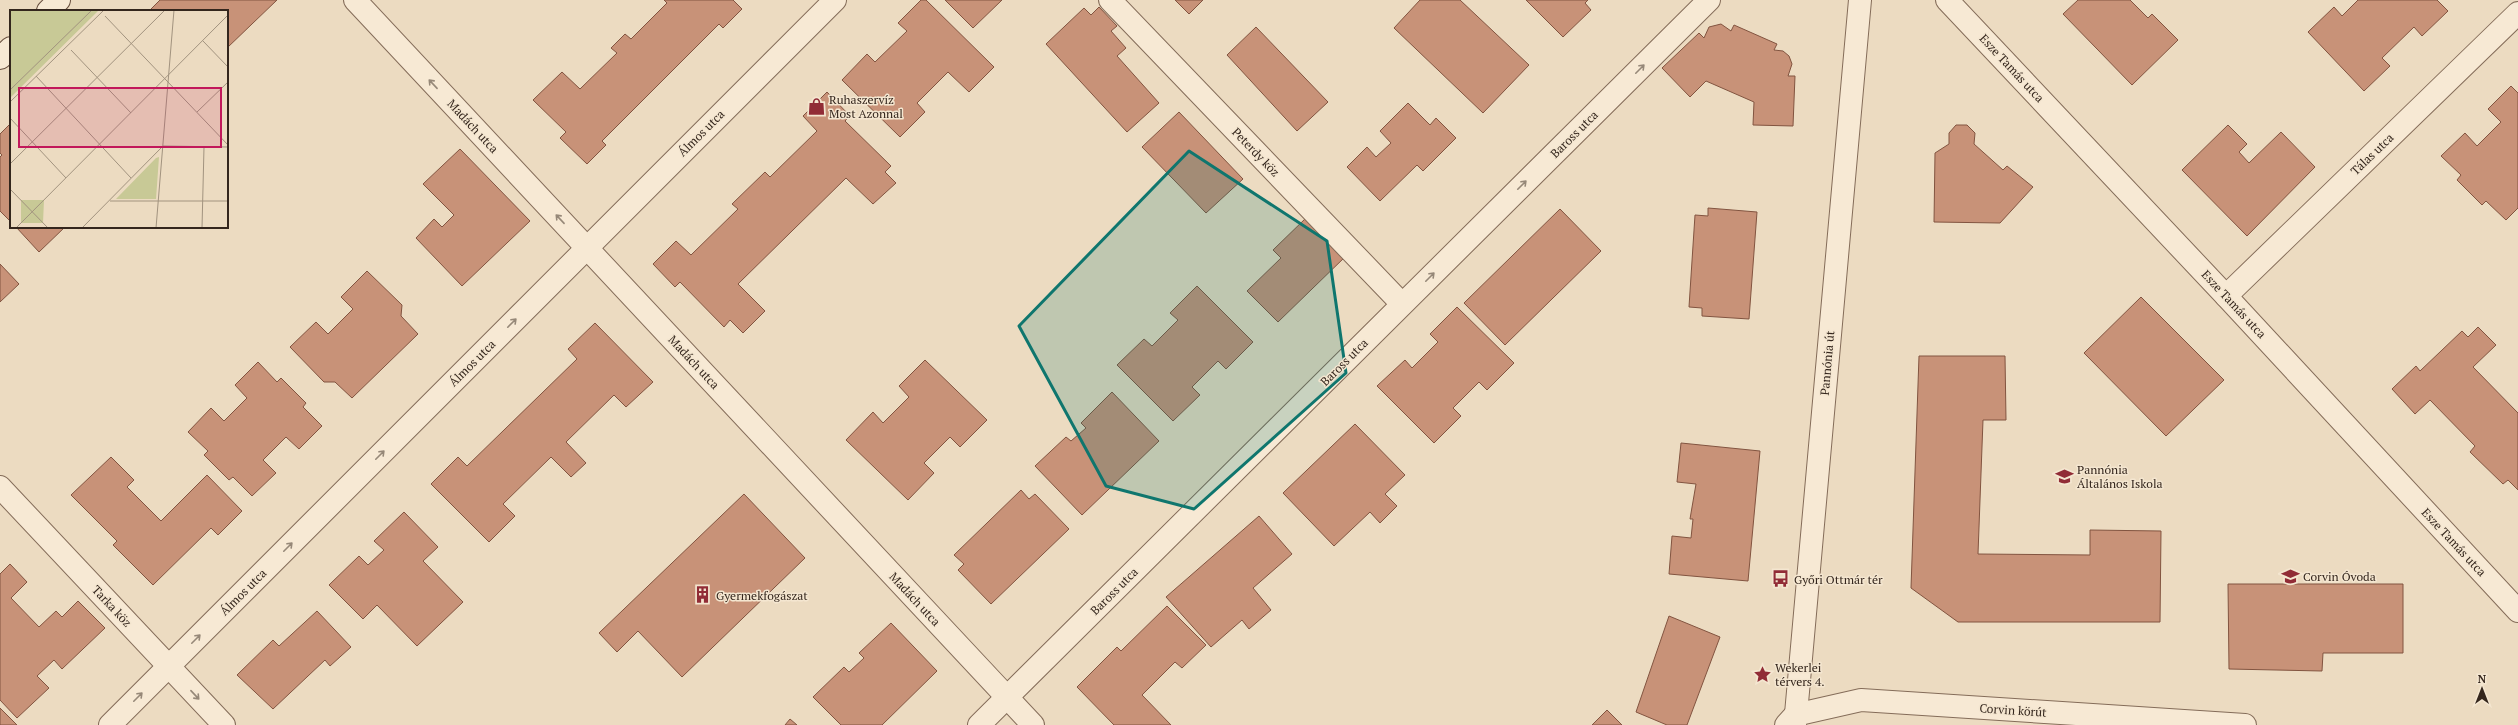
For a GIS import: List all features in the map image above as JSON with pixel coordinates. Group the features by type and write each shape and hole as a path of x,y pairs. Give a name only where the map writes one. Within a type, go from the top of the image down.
{"street":[{"path":"49,10 60,0"},
{"name":"Madách utca","path":"355,0 1033,725"},
{"name":"Álmos utca","path":"110,725 835,0"},
{"name":"Peterdy köz","path":"1110,0 1402,304"},
{"name":"Baross utca","path":"979,725 1709,0"},
{"name":"Pannónia út","path":"1792,722 1860,0"},
{"name":"Esze Tamás utca","path":"1947,0 2226,296 2518,611"},
{"name":"Tálas utca","path":"2226,296 2518,13"},
{"path":"0,58 10,49"},
{"name":"Tarka köz","path":"0,487 224,725"},
{"name":"Corvin körút","path":"1792,722 1861,700 2245,725"}],"highlighted area":[{"path":"1189,151 1327,241 1346,373 1194,509 1106,486 1019,326"}],"building":[{"path":"160,0 277,0 228,47 228,10 151,9"},
{"path":"664,0 733,0 742,9 723,28 719,24 602,141 606,145 587,164 560,138 566,132 533,100 562,72 580,89 617,53 611,48 625,34 631,39 667,3"},
{"path":"921,0 926,0 994,67 969,92 948,72 917,103 925,112 900,137 842,80 867,54 875,62 907,31 898,23"},
{"path":"945,0 1002,0 973,28"},
{"path":"1175,0 1203,0 1189,14"},
{"path":"1420,0 1460,0 1529,65 1483,113 1394,28"},
{"path":"1526,0 1588,0 1585,3 1591,10 1563,37"},
{"path":"2078,0 2130,0 2148,18 2152,14 2178,40 2132,85 2063,14"},
{"path":"2358,0 2437,0 2448,11 2422,36 2414,27 2382,58 2390,66 2364,91 2308,32 2334,7 2342,16"},
{"path":"1099,7 1117,26 1111,31 1126,48 1117,56 1159,103 1127,132 1046,44 1084,8 1091,15"},
{"path":"1721,24 1731,31 1734,25 1777,44 1774,50 1783,51 1789,56 1792,64 1788,76 1795,76 1793,126 1753,125 1754,102 1706,81 1690,97 1662,68 1699,33 1704,38 1709,27"},
{"path":"1256,27 1328,102 1297,131 1227,55"},
{"path":"2511,86 2518,93 2518,208 2506,220 2486,201 2482,205 2457,180 2461,175 2441,156 2465,133 2477,146 2501,122 2488,109"},
{"path":"827,92 850,116 845,121 891,166 885,172 896,183 873,204 846,178 738,284 765,311 743,333 730,320 724,327 680,282 675,287 653,264 676,241 691,255 738,209 732,204 765,172 770,177 817,131 803,116"},
{"path":"1408,103 1430,125 1436,118 1456,138 1423,171 1417,165 1380,201 1347,167 1367,147 1376,157 1391,143 1380,131"},
{"path":"1179,112 1243,179 1206,213 1142,147"},
{"path":"10,124 10,221 0,211 0,157 2,155 0,153 0,134"},
{"path":"1956,125 1967,125 1975,133 1974,144 2003,170 2007,166 2033,187 2000,223 1934,222 1935,153 1949,144 1949,133"},
{"path":"2228,125 2247,144 2239,152 2249,163 2281,132 2315,167 2247,236 2182,170"},
{"path":"460,149 530,221 462,286 416,238 434,219 442,227 454,215 423,184"},
{"path":"1708,208 1757,212 1749,319 1702,316 1702,308 1689,307 1695,215 1708,216"},
{"path":"1560,209 1601,251 1505,345 1464,303"},
{"path":"1307,217 1346,256 1278,322 1247,291 1281,258 1273,250"},
{"path":"17,228 64,228 39,252"},
{"path":"0,264 19,284 0,302"},
{"path":"367,271 402,305 401,316 418,334 352,398 335,382 324,382 290,347 316,322 328,334 353,309 341,297"},
{"path":"1197,286 1253,342 1226,369 1218,361 1192,387 1200,395 1173,421 1117,365 1144,339 1152,346 1178,320 1170,313"},
{"path":"2141,297 2224,380 2166,436 2084,353"},
{"path":"1457,307 1514,363 1487,390 1479,382 1453,408 1461,416 1434,443 1377,386 1405,360 1412,368 1438,342 1430,334"},
{"path":"595,323 653,382 626,407 614,395 566,442 586,463 571,477 551,457 503,504 515,516 489,542 431,484 458,457 467,466 577,359 568,349"},
{"path":"2478,327 2496,345 2473,367 2518,413 2518,490 2508,480 2503,484 2470,452 2475,446 2430,400 2415,414 2392,389 2416,366 2420,371 2462,331 2468,337"},
{"path":"1919,356 2005,356 2006,420 1983,420 1978,554 2090,555 2090,530 2161,531 2160,622 1958,622 1911,588"},
{"path":"925,360 987,420 960,447 950,437 924,463 934,473 908,500 846,440 873,412 883,423 909,397 899,386"},
{"path":"258,362 277,382 281,378 306,403 303,407 322,426 299,449 286,437 263,460 276,473 252,496 233,477 229,480 204,455 208,451 188,432 211,408 224,421 247,398 235,385"},
{"path":"1112,392 1159,441 1082,515 1035,466 1066,437 1071,441 1086,428 1081,423"},
{"path":"1355,424 1405,475 1385,494 1397,506 1380,523 1370,512 1334,546 1283,493"},
{"path":"1681,443 1760,451 1748,581 1669,574 1672,536 1691,538 1693,519 1690,519 1696,484 1677,482"},
{"path":"111,457 134,480 127,487 161,521 207,475 242,511 218,535 211,528 153,585 113,545 117,541 71,495"},
{"path":"1021,490 1029,499 1035,494 1069,529 991,604 958,570 964,564 954,555"},
{"name":"Gyermekfogászat","path":"744,494 805,558 682,677 638,631 617,652 599,633"},
{"path":"404,512 438,547 423,561 463,602 417,646 377,605 363,619 329,585 359,556 368,565 384,550 374,541"},
{"path":"1259,516 1292,554 1253,588 1271,610 1249,629 1242,620 1211,647 1166,597"},
{"path":"10,564 27,582 11,598 39,627 56,611 62,617 78,601 105,628 62,669 54,660 37,676 49,688 17,718 0,700 0,574"},
{"path":"2228,584 2403,584 2403,653 2323,653 2322,671 2229,669"},
{"path":"1167,606 1206,645 1182,668 1175,662 1142,695 1171,725 1114,725 1077,687 1117,647 1121,651"},
{"path":"317,611 351,647 330,666 325,660 273,709 237,675 273,640 279,646"},
{"path":"1669,616 1720,637 1687,725 1667,725 1636,712"},
{"path":"891,623 937,671 882,725 841,725 813,697 844,667 849,672 864,658 859,653"},
{"path":"0,708 17,725 0,725"},
{"path":"1607,710 1622,725 1592,725"},
{"path":"790,719 797,725 785,725"}],"place":[{"name":"Ruhaszervíz Most Azonnal","path":"816,106"},
{"name":"Pannónia Általános Iskola","path":"2064,476"},
{"name":"Corvin Óvoda","path":"2290,576"},
{"name":"Győri Ottmár tér","path":"1781,579"},
{"name":"Gyermekfogászat","path":"703,595"},
{"name":"Wekerlei térvers 4.","path":"1762,674"}]}
